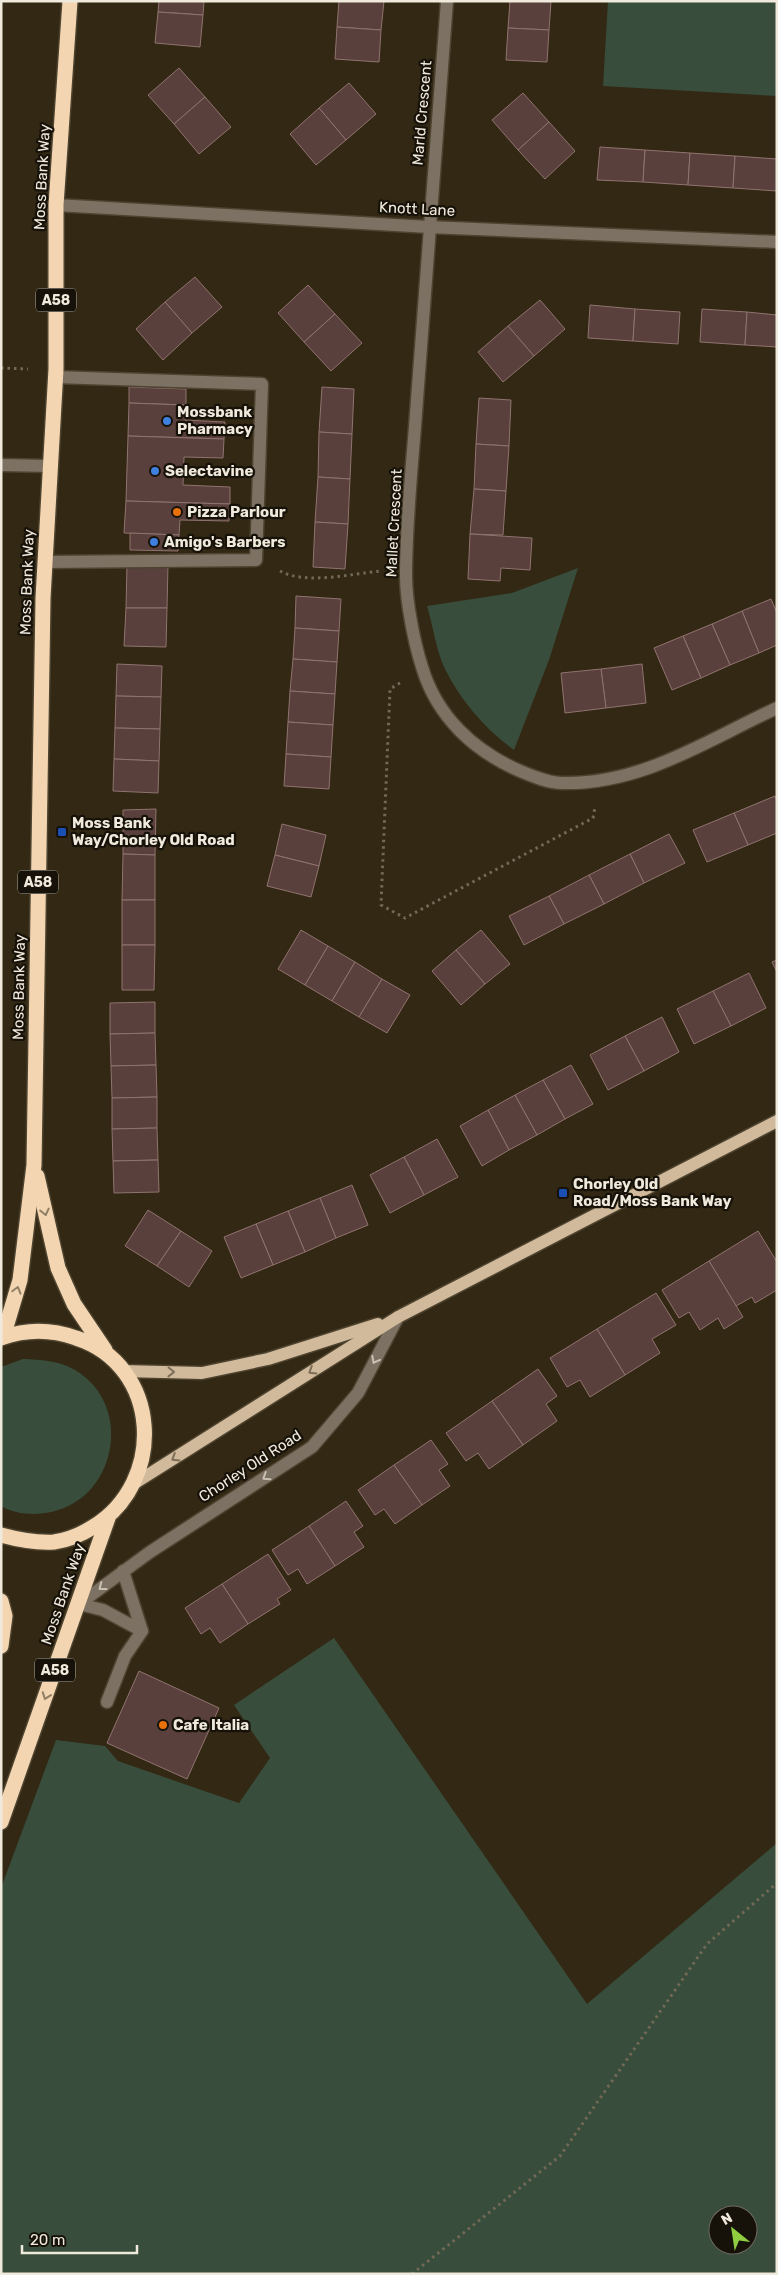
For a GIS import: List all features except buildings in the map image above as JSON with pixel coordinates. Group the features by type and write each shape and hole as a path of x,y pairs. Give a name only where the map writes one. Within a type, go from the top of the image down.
{"highway":[{"name":"Moss Bank Way","path":"2,1337 20,1280 34,1165 45,562 55,377 56,205 70,1"},
{"name":"Moss Bank Way","path":"34,1165 58,1268 74,1304 108,1356"},
{"name":"A58","path":"1,1535 26,1542 55,1542 83,1533 108,1518 123,1502 135,1483 144,1455 145,1425 138,1396 123,1371 108,1356 85,1341 58,1332 30,1331 2,1337"},
{"name":"Moss Bank Way","path":"1,1822 7,1790 79,1604 108,1518"},
{"path":"1,1601 5,1616 1,1646"}],"main road":[{"path":"135,1483 398,1317 777,1121"},
{"path":"123,1371 202,1372 268,1359 398,1317"}],"street":[{"name":"Marld Crescent","path":"429,226 447,1"},
{"name":"Knott Lane","path":"56,205 429,226 777,242"},
{"name":"Mallet Crescent","path":"429,226 406,578 416,644 423,670 437,701 454,727 501,763 530,775 559,783 600,782 644,771 677,758 777,708"},
{"path":"45,562 256,560 262,384 55,377"},
{"path":"1,465 50,466"},
{"name":"Chorley Old Road","path":"79,1604 150,1552 312,1447 358,1392 398,1317"},
{"path":"123,1571 142,1631"},
{"path":"79,1604 102,1610 142,1631"},
{"path":"107,1702 125,1656 142,1631"}],"path":[{"path":"256,557 288,575 305,578 406,569"},
{"path":"423,670 390,689 382,905 405,918 593,818 600,782"},
{"path":"412,2274 560,2156 707,1944 777,1883"}],"green space":[{"path":"608,1 777,1 777,96 603,86"},
{"path":"578,568 549,660 514,750 484,724 451,681 439,654 427,606 512,593"},
{"path":"23,1359 56,1362 75,1370 94,1386 106,1406 111,1429 110,1452 102,1473 88,1492 69,1506 45,1513 23,1513 1,1506 1,1367"},
{"path":"334,1638 587,2004 777,1843 777,2274 1,2274 1,1888 56,1740 105,1746 118,1761 239,1803 270,1758 234,1705"}],"place":[{"name":"Mossbank Pharmacy","path":"167,421"},
{"name":"Selectavine","path":"155,471"},
{"name":"Pizza Parlour","path":"177,512"},
{"name":"Amigo's Barbers","path":"154,542"},
{"name":"Moss Bank Way/Chorley Old Road","path":"62,832"},
{"name":"Chorley Old Road/Moss Bank Way","path":"563,1193"},
{"name":"Cafe Italia","path":"163,1725"}]}
